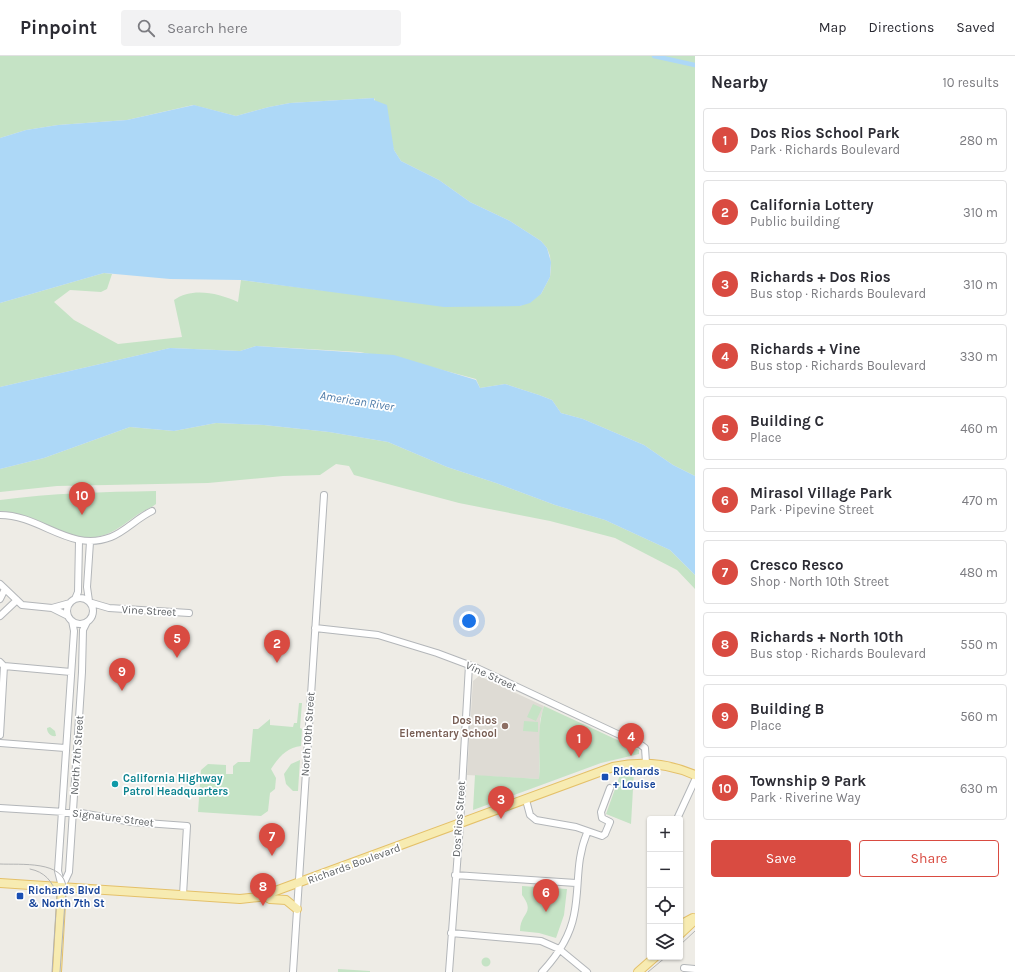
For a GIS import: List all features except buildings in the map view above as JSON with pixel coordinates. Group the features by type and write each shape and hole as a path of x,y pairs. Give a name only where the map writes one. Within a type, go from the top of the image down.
{"main road":[{"name":"Richards Boulevard","path":"0,883 240,899 265,896 614,767 646,763 674,767 695,775"},
{"name":"North 7th Street","path":"57,972 62,887"},
{"path":"265,896 270,899 286,900 297,909"},
{"path":"682,924 695,918"},
{"path":"683,931 695,918"},
{"path":"638,972 652,960"}],"street":[{"name":"North 10th Street","path":"293,972 324,495"},
{"path":"0,515 31,520 69,538 90,542 116,535 152,511"},
{"path":"70,619 67,609 78,592 79,541"},
{"path":"52,608 77,623 87,622 92,617 94,610 87,587 90,542"},
{"path":"0,584 22,605 31,607 52,608 82,598 91,602"},
{"path":"0,599 5,590"},
{"path":"0,616 17,600"},
{"name":"Vine Street","path":"91,602 109,608 190,613"},
{"name":"Vine Street","path":"92,617 109,608"},
{"name":"North 7th Street","path":"62,887 58,871 74,631 70,619"},
{"name":"North 7th Street","path":"62,887 69,872 82,672 83,630 87,622"},
{"name":"Vine Street","path":"315,628 359,632 387,637 469,665 641,745 645,748 646,763"},
{"path":"0,735 2,664 71,672"},
{"name":"Dos Rios Street","path":"449,972 455,875 460,824 469,665"},
{"path":"0,743 65,748"},
{"path":"678,816 695,780"},
{"path":"526,800 530,814 536,820 576,828 597,836 602,836 605,834 610,822 602,818 600,812 610,788"},
{"name":"Signature Street","path":"0,808 73,812 126,822 187,826 183,895"},
{"path":"542,972 559,949 568,933 574,915 579,856 587,832"},
{"path":"455,875 576,883"},
{"path":"451,933 537,940 559,949 587,972"},
{"path":"684,968 695,969"}],"shaded area":[{"name":"Dos Rios Elementary School","path":"479,676 544,706 540,720 539,779 467,775 473,681"}],"green space":[{"path":"0,56 695,56 695,476 673,465 644,445 583,419 561,413 552,400 539,395 505,384 480,388 476,379 431,367 360,352 256,346 240,351 170,348 0,387 0,303 104,273 112,274 107,289 101,292 70,290 54,302 74,320 118,344 182,337 174,300 189,294 205,293 222,296 238,302 241,280 392,299 520,306 541,294 550,277 551,267 550,256 547,248 541,241 510,221 470,202 439,180 401,161 394,150 374,98 290,103 236,116 193,105 127,120 58,125 26,130 0,138"},
{"path":"216,423 264,425 329,432 388,442 447,467 555,505 605,520 670,550 695,575 695,589 677,570 615,538 550,521 459,503 354,475 349,466 336,464 320,475 283,476 208,483 57,486 0,492 0,469 44,458 130,427 174,431"},
{"path":"156,491 156,504 116,530 96,537 74,537 30,517 0,511 0,500 58,494"},
{"path":"299,703 302,703 300,728 302,729 301,746 291,748 287,751 280,757 271,769 276,778 275,789 270,793 268,811 261,816 198,812 201,770 208,764 226,765 226,774 233,774 233,766 238,762 250,762 253,729 258,729 270,719 270,725 293,727 294,723 297,723"},
{"path":"533,704 542,708 536,721 527,717"},
{"path":"544,706 639,750 639,754 601,763 473,810 475,775 539,779 539,733"},
{"path":"524,721 538,722 538,732 523,731"},
{"path":"50,727 55,731 56,736 52,736 47,730 47,728"},
{"path":"300,760 298,791 293,791 286,784 284,774 291,764"},
{"path":"634,771 631,824 606,814 620,775"},
{"path":"522,886 567,889 564,915 556,938 539,933 520,931 522,920 528,910 526,901 522,895"},
{"path":"484,958 488,958 490,962 488,966 484,966 482,964 482,960"},
{"path":"338,969 370,971 370,972 338,972"}],"water":[{"path":"374,98 374,100 387,105 394,150 401,161 439,180 470,202 510,221 541,241 547,248 551,262 550,277 541,294 530,303 520,306 444,307 241,280 170,279 104,273 0,303 0,138 26,130 58,125 127,120 194,105 236,116 290,103"},
{"name":"American River","path":"256,346 394,355 476,380 480,388 505,384 539,395 552,400 561,413 583,419 644,445 673,465 695,476 695,575 670,550 605,520 555,505 447,467 388,442 329,432 264,425 216,423 174,431 130,427 44,458 0,469 0,387 170,348 240,351"}],"waterway":[{"path":"654,56 695,65"}],"tram line":[{"path":"0,864 29,865 50,868 64,879 66,888 60,972"},
{"path":"30,869 44,875 53,885 57,895 52,972"},
{"path":"683,942 695,931"},
{"path":"648,972 662,960"}],"place":[{"name":"Township 9 Park","path":"82,515"},
{"name":"Building C","path":"177,658"},
{"name":"California Lottery","path":"277,663"},
{"name":"Building B","path":"122,691"},
{"name":"Dos Rios Elementary School","path":"505,726"},
{"name":"Richards + Vine","path":"631,756"},
{"name":"Dos Rios School Park","path":"579,758"},
{"name":"Richards + Louise","path":"605,777"},
{"name":"California Highway Patrol Headquarters","path":"115,784"},
{"name":"Richards + Dos Rios","path":"501,819"},
{"name":"Cresco Resco","path":"272,856"},
{"name":"Richards Blvd & North 7th St","path":"20,896"},
{"name":"Richards + North 10th","path":"263,906"},
{"name":"Mirasol Village Park","path":"546,912"}]}
